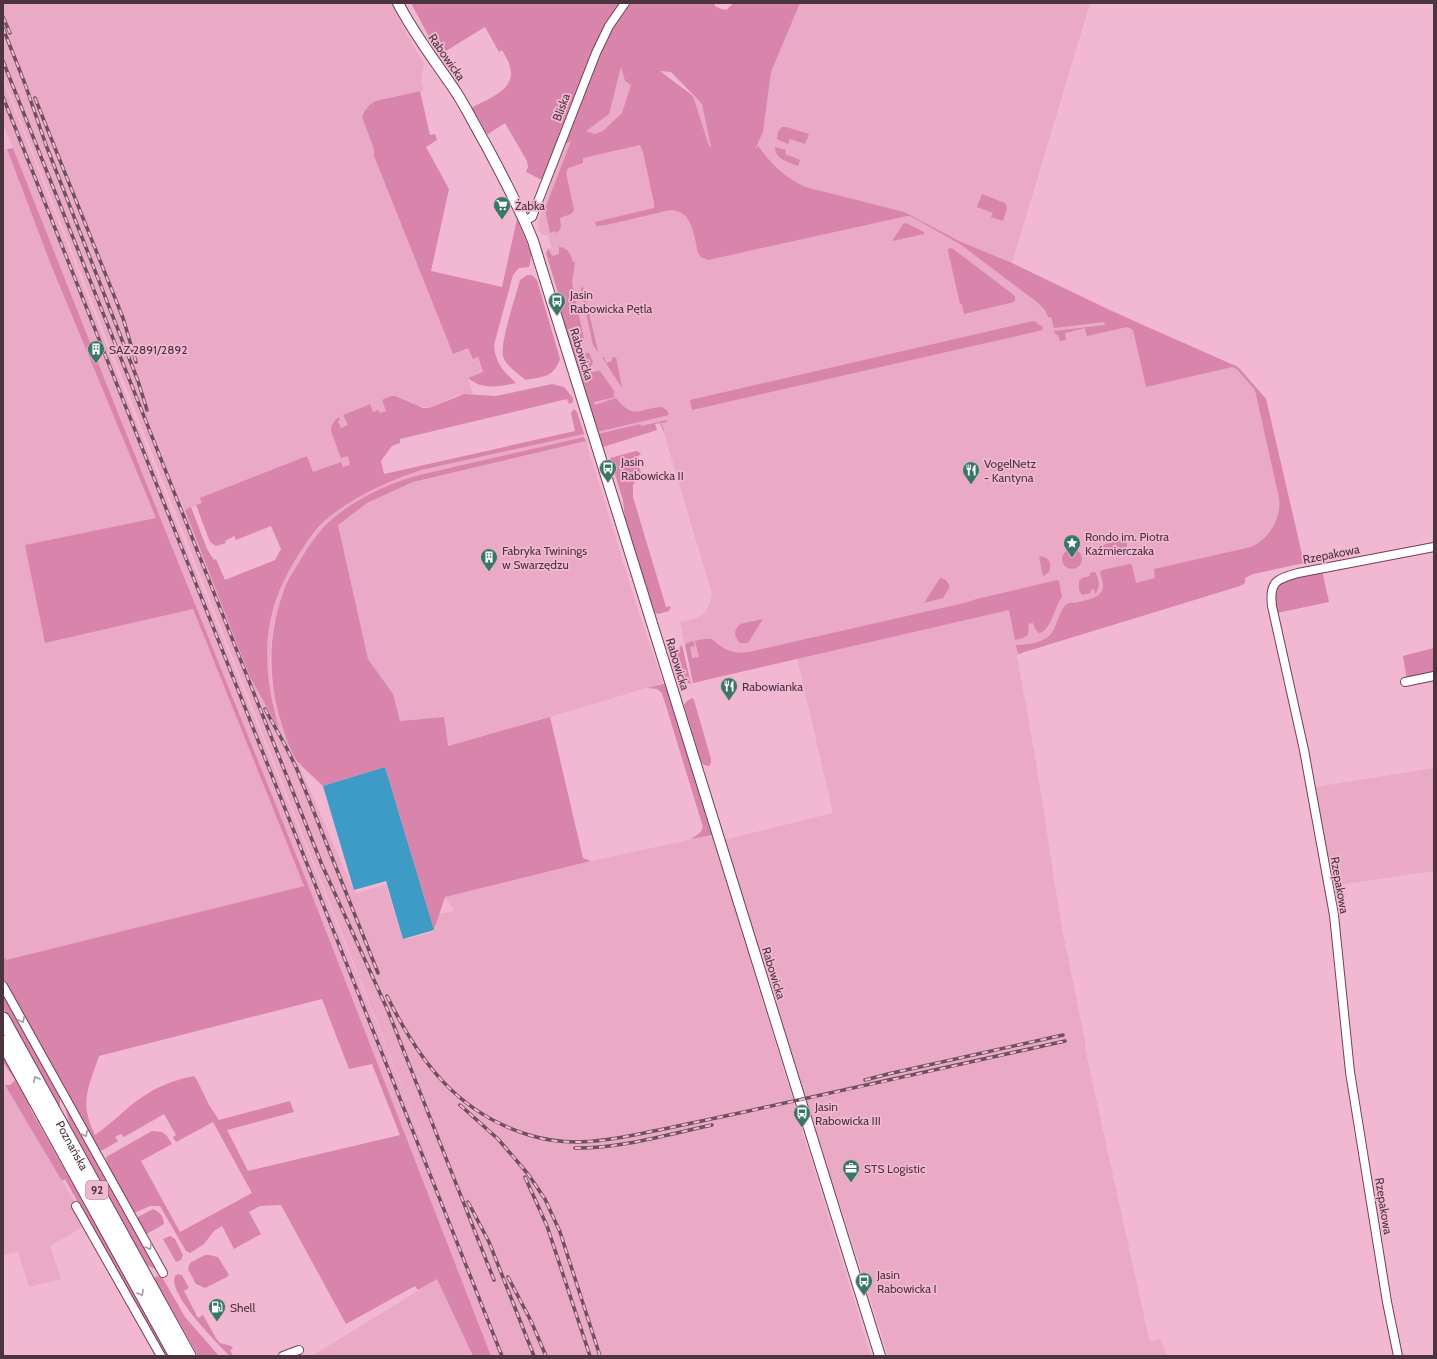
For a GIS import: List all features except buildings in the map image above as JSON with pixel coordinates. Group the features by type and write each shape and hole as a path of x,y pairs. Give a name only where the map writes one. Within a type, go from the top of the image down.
{"main road":[{"name":"Poznańska","path":"3,1019 186,1355"},
{"name":"Poznańska","path":"3,1042 186,1355"}],"street":[{"name":"Rabowicka","path":"398,3 421,44 456,92 466,109 525,220 535,247 880,1356"},
{"name":"Bliska","path":"525,220 532,217 603,37 626,3"},
{"name":"Rzepakowa","path":"1398,1356 1387,1302 1350,1072 1334,915 1304,750 1272,606 1271,594 1274,585 1280,578 1313,570 1434,547"},
{"path":"1405,682 1434,676"},
{"path":"3,986 163,1273"},
{"path":"76,1206 160,1356"},
{"path":"283,1356 298,1350"}],"shaded area":[{"path":"3,3 391,3 424,63 421,81 424,90 376,101 362,117 374,149 374,156 453,354 468,347 477,357 483,372 468,378 473,394 458,395 429,408 382,400 386,411 380,413 373,412 369,404 343,415 348,425 341,428 338,421 340,420 339,417 337,418 333,422 341,458 348,456 351,465 343,467 341,462 313,472 307,456 201,498 202,503 186,510 250,677 278,727 273,707 266,659 268,634 272,615 285,576 307,541 328,517 364,493 399,477 421,470 584,434 584,437 419,475 394,483 359,500 330,521 279,606 273,628 270,659 272,683 283,728 353,889 356,893 386,885 403,940 431,933 437,928 433,915 455,911 445,897 591,861 712,835 871,1356 491,1356 307,882 3,123 3,80 143,439 467,1250 3,76"},
{"path":"411,3 621,3 605,24 610,30 629,3 715,3 715,6 726,10 734,3 800,3 771,72 763,132 755,149 758,146 778,170 790,179 805,187 904,212 961,242 1012,263 1109,310 1238,367 1266,399 1304,563 1253,574 1245,578 1245,583 1240,586 1018,654 1016,645 1038,642 1049,636 1055,627 1062,609 1066,605 1093,598 1100,593 1103,585 1100,572 1102,570 1130,564 1132,565 1136,583 1155,578 1154,569 1251,547 1269,533 1278,513 1279,498 1255,390 1237,369 1232,367 1146,387 1133,330 1127,327 1087,336 1085,328 1065,333 1066,340 1060,341 1058,335 1055,334 1054,331 1105,325 1104,322 1054,328 1051,317 1048,317 1045,310 1037,302 960,244 910,216 708,260 701,257 698,253 691,225 684,214 678,211 670,210 596,226 595,222 654,208 643,152 640,145 583,158 583,163 568,168 566,173 574,210 571,214 560,218 561,227 559,231 550,233 545,209 571,141 557,149 542,180 526,172 528,167 527,161 505,123 485,136 471,108 499,93 509,82 511,75 510,67 502,50 499,52 485,27 441,54 427,33","holes":["621,67 625,81 631,85 622,113 603,131 595,134 586,131 609,114","660,71 671,72 702,104 711,147 709,146 693,96"]},
{"path":"800,3 1090,3 1012,263 1141,324 1238,367 1266,398 1304,563 1253,574 1245,578 1245,583 1018,654 1017,656 1036,762 1061,923 1085,1041 1085,1048 1149,1339 1150,1341 1160,1339 1167,1356 888,1356 858,1260 804,1099 725,842 727,839 833,813 797,658 693,683 680,622 697,618 705,612 712,594 661,423 642,426 640,424 598,434 597,432 639,422 597,427 549,249 551,248 548,235 543,235 539,231 538,223 568,131 629,48 756,144 763,132 771,72"},
{"path":"420,91 430,135 435,134 437,140 426,147 449,189 431,271 502,287 517,219 531,253 529,267 519,268 513,275 494,345 498,362 516,383 503,386 485,386 473,382 468,378 483,372 478,357 473,359 468,348 453,354 374,156 374,149 362,117 366,110 376,101"},
{"path":"782,127 809,134 805,144 790,139 788,144 777,139 778,132"},
{"path":"775,147 786,150 785,154 800,160 798,166 780,157 777,154"},
{"path":"13,148 307,882 491,1356 473,1356 437,1279 418,1290 415,1286 346,1324 281,1205 260,1206 249,1212 261,1234 234,1249 222,1226 214,1231 204,1244 190,1253 186,1251 160,1206 150,1206 134,1213 107,1165 106,1157 152,1131 162,1132 167,1136 172,1144 141,1161 180,1232 252,1193 213,1122 176,1142 173,1137 176,1135 164,1114 124,1137 121,1134 115,1137 118,1141 103,1150 99,1150 3,986 3,956 6,960 304,886 193,609 45,643 25,545 156,518 51,265 7,149","holes":["322,999 349,1069 372,1064 400,1135 248,1171 227,1130 294,1112 290,1101 219,1120 209,1105 194,1076 170,1083 140,1098 95,1135 87,1113 87,1096 91,1078 99,1056"]},
{"path":"7,149 51,265 156,518 26,545 45,643 193,609 304,886 6,960 3,956 3,150"},
{"path":"982,194 1005,203 1007,208 1003,221 991,217 993,213 977,207"},
{"path":"906,223 924,232 924,234 892,241 903,224"},
{"path":"559,247 564,248 570,254 573,262 575,262 572,283 584,339 583,343 578,346 580,354 589,353 593,362 590,368 583,370 584,373 600,371 615,392 613,394 615,397 594,402 595,405 616,398 622,405 632,411 637,412 662,407 667,410 669,415 597,432 561,313 559,296 546,253 548,248 552,256 559,254"},
{"path":"952,248 1015,296 1014,302 964,314 962,304 960,304 948,251 948,249"},
{"path":"527,275 532,275 537,280 560,359 551,373 543,377 526,380 513,370 507,363 503,356 503,349 506,330 520,280"},
{"path":"583,287 598,351 593,345 581,291 581,288"},
{"path":"1033,321 1040,326 1042,325 1043,330 692,410 690,400"},
{"path":"602,357 604,357 606,363 612,361 612,358 616,357 622,388"},
{"path":"552,384 564,387 573,398 573,402 569,404 567,399 400,439 400,443 392,446 381,461 384,474 575,431 571,413 574,409 577,412 584,434 421,470 409,474 362,495 329,517 316,530 297,557 285,578 276,599 271,620 267,661 273,706 279,729 250,677 185,510 191,507 207,549 214,560 216,559 225,580 275,560 281,549 271,526 236,540 234,536 225,541 226,543 216,546 210,542 196,505 202,503 200,498 307,456 313,472 341,462 343,467 350,465 348,456 341,458 331,431 333,423 339,417 340,420 338,421 341,428 348,425 343,415 370,404 373,412 378,410 380,413 386,411 382,400 391,396 395,396 423,408 429,408 464,394 496,396"},
{"path":"667,420 667,422 661,423 664,431 660,423 655,424 657,430 603,447 601,441 599,441 598,434 640,424 642,426"},
{"path":"584,437 586,441 413,482 367,503 338,525 368,659 393,694 400,721 444,717 448,746 550,717 583,858 591,861 445,897 434,930 385,767 323,786 301,765 292,753 275,699 271,666 273,633 280,601 291,575 318,533 341,512 362,498 384,487 419,475"},
{"path":"586,441 635,601 663,683 447,746 444,717 400,721 393,694 368,659 338,525 367,503 413,482"},
{"path":"636,451 641,454 637,457 641,473 633,485 633,497 666,607 671,606 669,611 658,614 652,611 626,527 623,500 610,458"},
{"path":"1125,539 1127,546 1126,550 1120,555 1113,556 1103,552 1103,545"},
{"path":"1068,549 1076,549 1082,555 1082,563 1076,569 1068,569 1062,563 1062,555"},
{"path":"1039,556 1047,559 1050,563 1049,572 1043,576"},
{"path":"1322,570 1329,602 1277,613 1273,596 1285,580"},
{"path":"1095,572 1099,583 1097,591 1095,594 1094,589 1091,590 1091,593 1082,595 1079,590 1079,581 1082,578 1090,576 1090,573"},
{"path":"940,578 946,580 950,587 943,598 924,603"},
{"path":"1057,580 1059,581 1062,597 1047,628 1039,633 1035,629 1033,623 1028,624 1027,636 1015,640 1009,610 693,683 685,644 693,641 695,646 690,647 692,658 699,657 695,641 705,639 712,639 733,652 749,652 964,603"},
{"path":"763,619 748,643 740,643 736,638 735,631 740,624"},
{"path":"682,645 691,684 681,678 676,667 676,655"},
{"path":"1434,648 1434,680 1408,686 1403,656"},
{"path":"667,683 712,830 712,835 691,839 701,832 703,827 662,693 657,689 647,688"},
{"path":"692,698 694,700 711,759 709,766 704,765 701,761 684,705"},
{"path":"1434,768 1434,871 1332,886 1315,787"},
{"path":"3,992 60,1094 60,1110 3,1007"},
{"path":"3,1052 22,1086 31,1110 72,1183 99,1224 170,1356 163,1356 65,1179 62,1181 5,1085 10,1085 15,1080 3,1062"},
{"path":"3,1082 88,1224 50,1246 61,1279 29,1287 18,1252 3,1255"},
{"path":"65,1105 157,1270 147,1265 69,1123"},
{"path":"153,1209 161,1215 164,1224 145,1235 137,1220 138,1217"},
{"path":"170,1236 175,1239 183,1255 181,1260 176,1262 163,1239"},
{"path":"205,1255 218,1257 229,1275 205,1288 196,1284 188,1269 190,1263"},
{"path":"178,1274 182,1275 189,1288 184,1291 198,1318 203,1315 217,1340 220,1343 233,1348 230,1350 233,1356 230,1356 185,1305 178,1294 175,1284 175,1276"},
{"path":"157,1276 162,1277 185,1317 219,1356 198,1356 154,1278"},
{"path":"437,1279 473,1356 312,1356"}],"water":[{"path":"385,767 434,930 403,939 386,881 354,890 323,786"}],"railway":[{"path":"3,17 10,33"},
{"path":"3,28 25,84 46,145 138,381 147,410"},
{"path":"3,61 322,865 388,1011 494,1280"},
{"path":"3,97 502,1356"},
{"path":"35,98 123,318 136,362"},
{"path":"265,709 296,767 378,973"},
{"path":"387,996 399,1020 427,1063 443,1082 461,1098 481,1113 504,1125 529,1135 562,1141 594,1141 642,1133 824,1095 1065,1041"},
{"path":"865,1080 1063,1035"},
{"path":"460,1105 498,1139 528,1174 545,1199 560,1232 600,1356"},
{"path":"575,1148 592,1148 627,1144 712,1125"},
{"path":"525,1177 547,1226 590,1356"},
{"path":"468,1202 489,1242 534,1356"},
{"path":"508,1277 531,1321 546,1356"}],"place":[{"name":"Żabka","path":"502,220"},
{"name":"Jasin Rabowicka Pętla","path":"557,316"},
{"name":"SAZ 2891/2892","path":"96,364"},
{"name":"Jasin Rabowicka II","path":"608,483"},
{"name":"VogelNetz - Kantyna","path":"971,485"},
{"name":"Rondo im. Piotra Kaźmierczaka","path":"1072,558"},
{"name":"Fabryka Twinings w Swarzędzu","path":"489,572"},
{"name":"Rabowianka","path":"729,701"},
{"name":"Jasin Rabowicka III","path":"802,1128"},
{"name":"STS Logistic","path":"851,1183"},
{"name":"Jasin Rabowicka I","path":"864,1296"},
{"name":"Shell","path":"217,1322"}]}
